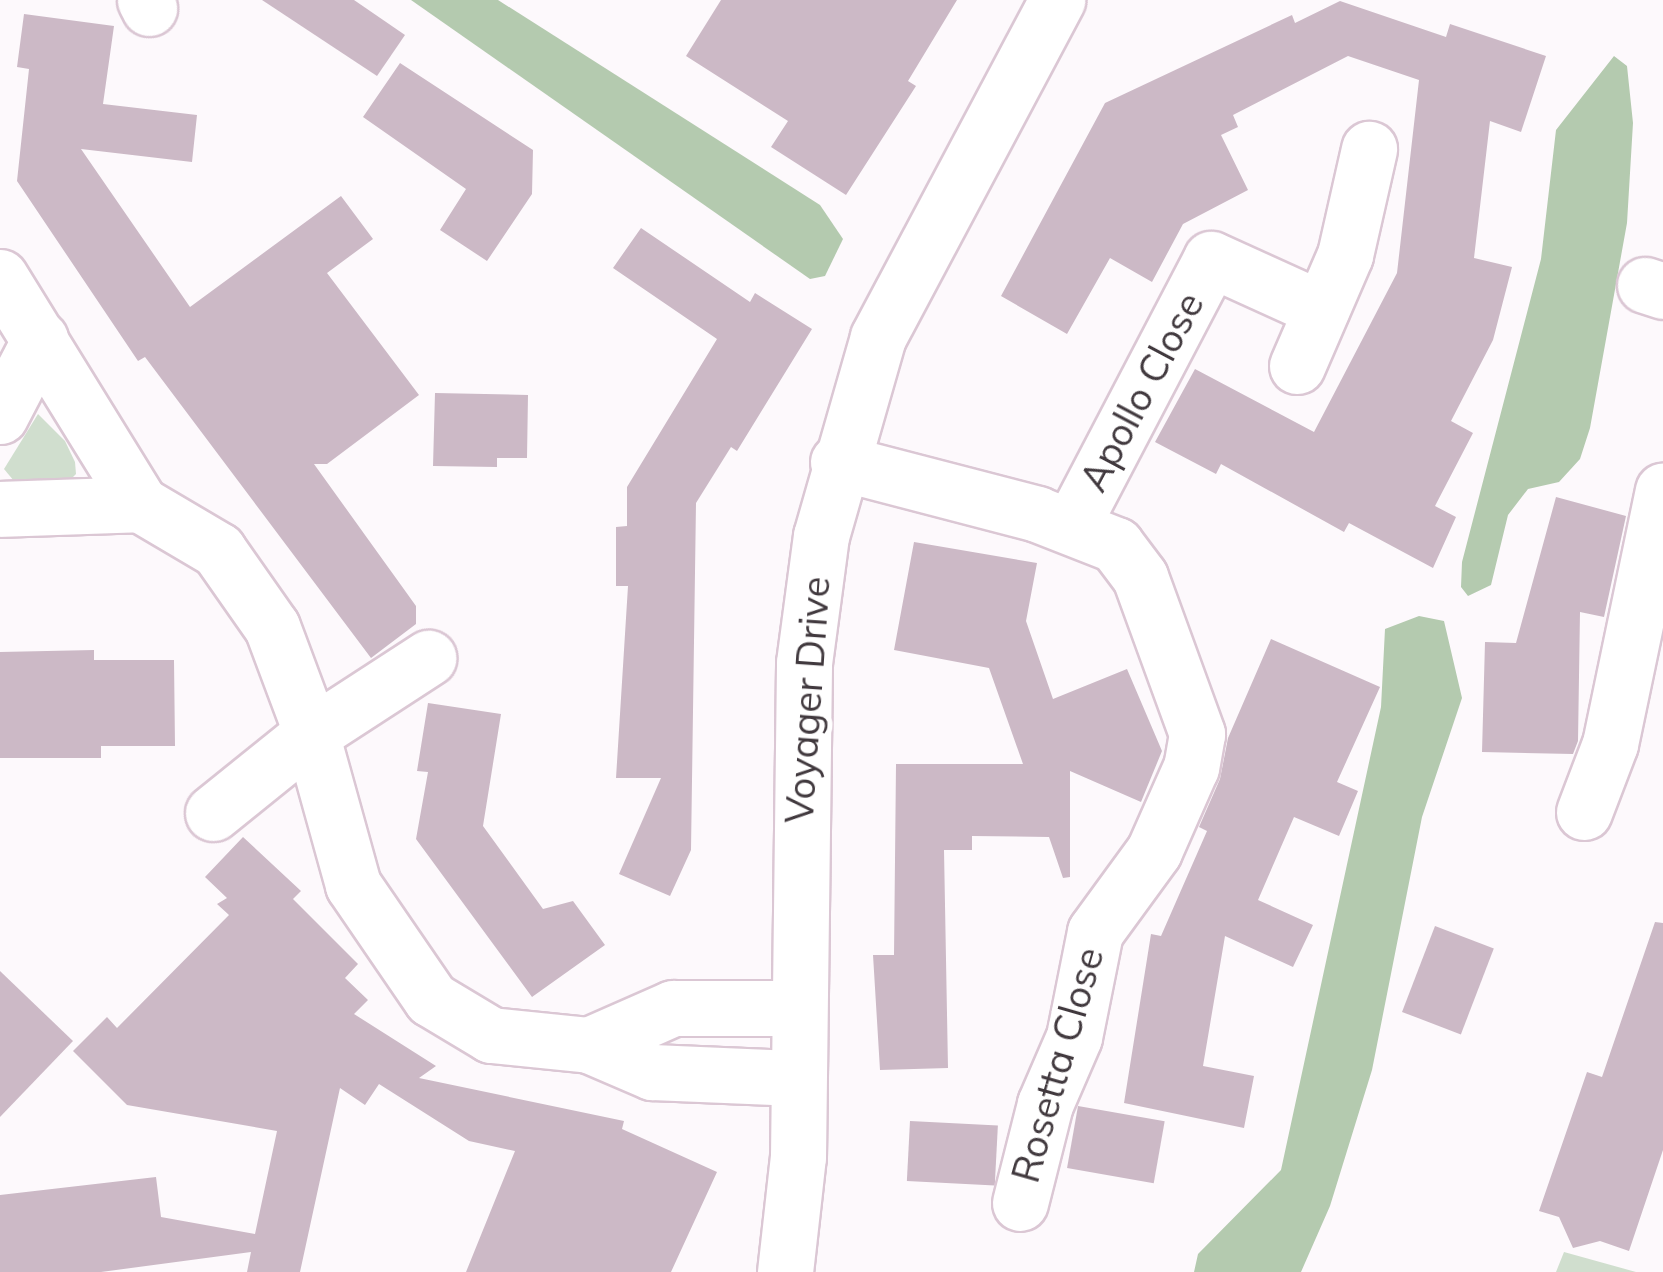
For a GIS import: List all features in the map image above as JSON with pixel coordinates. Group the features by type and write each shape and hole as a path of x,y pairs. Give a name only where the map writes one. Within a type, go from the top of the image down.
{"street":[{"name":"Voyager Drive","path":"785,1272 797,1195 806,630 838,462 878,336 908,270 1057,0"},
{"path":"1297,366 1345,255 1370,149"},
{"name":"Apollo Close","path":"1072,525 1211,259 1321,308"},
{"path":"0,276 140,504 218,550 250,592 285,656 353,885 431,1000 491,1034 590,1044 652,1072 798,1078"},
{"path":"0,416 40,338"},
{"name":"Rosetta Close","path":"838,462 1072,525 1116,545 1134,567 1197,734 1191,767 1154,851 1094,932 1074,1036 1045,1104 1020,1203"},
{"path":"1584,812 1603,767 1640,712 1663,490"},
{"path":"0,509 140,504"},
{"path":"214,813 311,734 428,658"},
{"path":"590,1044 673,1008 798,1008"}],"green space":[{"path":"411,0 498,0 820,205 843,239 825,276 810,279"},
{"path":"1614,56 1627,66 1633,123 1627,223 1590,428 1580,459 1559,482 1528,489 1508,515 1491,585 1468,596 1461,587 1462,562 1541,259 1556,130"},
{"path":"38,414 65,441 75,462 76,474 68,482 14,481 4,469"},
{"path":"1419,616 1444,621 1462,698 1422,817 1372,1070 1330,1206 1301,1272 1194,1272 1198,1254 1281,1170 1381,707 1385,629"},
{"path":"1564,1252 1636,1272 1556,1272"}],"building":[{"path":"262,0 354,0 405,35 377,76"},
{"path":"721,0 957,0 908,81 916,86 846,195 771,147 788,121 686,56"},
{"path":"1340,1 1446,37 1450,24 1546,56 1521,132 1490,121 1474,258 1512,267 1493,340 1451,421 1473,433 1435,506 1456,517 1433,568 1349,523 1344,532 1221,464 1216,474 1155,442 1195,369 1314,432 1397,273 1419,80 1348,56 1233,115 1238,127 1221,135 1248,190 1183,224 1152,282 1110,258 1067,334 1001,296 1105,103 1292,15 1295,23"},
{"path":"24,14 114,26 103,104 197,115 192,162 81,149 190,307 341,196 373,239 327,273 419,395 327,464 314,464 416,606 416,624 371,658 145,357 138,361 17,181 29,69 17,67"},
{"path":"400,63 533,150 532,194 487,261 440,230 466,189 363,117"},
{"path":"641,228 750,302 755,293 812,329 737,451 731,447 696,503 691,850 670,896 619,874 661,778 616,778 628,586 616,586 616,527 627,526 627,487 717,339 613,268"},
{"path":"435,393 528,395 527,458 497,458 497,467 433,466"},
{"path":"1556,497 1626,516 1604,617 1580,612 1578,741 1573,754 1482,752 1485,642 1516,643"},
{"path":"914,542 1037,563 1026,621 1053,699 1127,669 1162,751 1141,802 1070,771 1070,877 1063,878 1049,837 972,836 972,850 944,850 948,1068 880,1070 873,955 894,955 896,764 1023,764 989,668 894,650"},
{"path":"1271,639 1380,687 1337,782 1358,791 1339,836 1294,817 1258,900 1313,925 1293,967 1225,936 1203,1066 1254,1076 1244,1128 1124,1103 1151,934 1161,936 1207,831 1199,827 1220,779 1228,738"},
{"path":"94,650 94,660 174,660 175,746 101,746 101,758 0,758 0,652"},
{"path":"428,703 501,714 483,826 543,909 573,901 605,945 532,997 416,839 428,772 417,771"},
{"path":"243,837 301,891 293,899 358,964 345,978 368,1000 354,1014 436,1066 419,1078 624,1121 622,1129 717,1172 671,1272 466,1272 515,1151 469,1141 379,1084 365,1105 340,1088 300,1272 247,1272 251,1252 101,1272 0,1272 0,1195 156,1177 161,1217 255,1234 277,1131 127,1105 73,1051 107,1017 117,1028 229,915 217,904 227,898 205,877"},
{"path":"1655,922 1663,923 1663,1150 1629,1251 1600,1241 1573,1248 1559,1217 1539,1211 1587,1072 1602,1077"},
{"path":"1435,926 1494,949 1461,1034 1402,1012"},
{"path":"0,971 73,1041 0,1117"},
{"path":"1078,1106 1165,1121 1154,1183 1067,1168"},
{"path":"910,1121 998,1126 995,1186 907,1181"}]}
